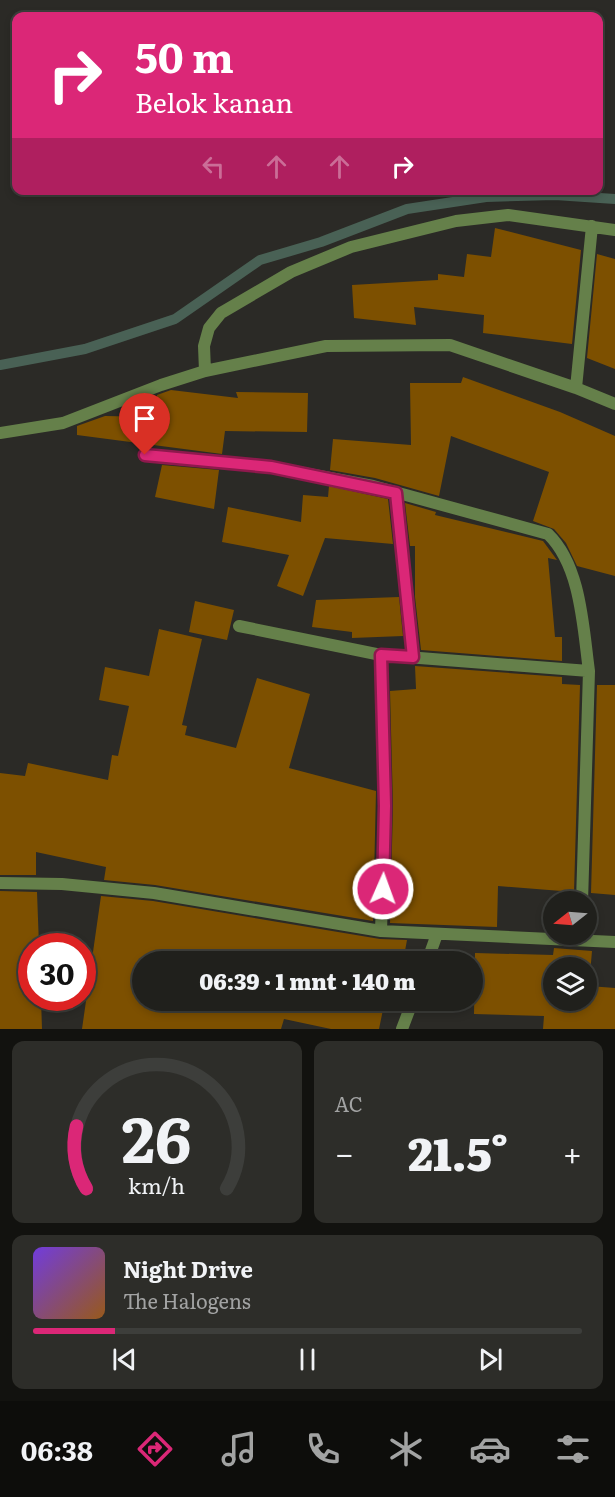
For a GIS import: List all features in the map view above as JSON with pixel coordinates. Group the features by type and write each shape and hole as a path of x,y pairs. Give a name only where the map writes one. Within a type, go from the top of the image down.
{"street":[{"path":"205,371 204,346 209,328 221,314 291,272 351,247 456,221 508,215 615,230"},
{"path":"576,388 591,226"},
{"path":"0,433 63,423 161,385 205,371 326,346 450,345 576,388 615,404"},
{"path":"145,455 271,467 396,493 548,534 557,543 571,576 590,671 582,891"},
{"path":"396,493 413,657"},
{"path":"238,626 381,655 590,671"},
{"path":"381,655 385,806 381,931"},
{"path":"0,883 62,884 154,893 381,931 543,936"},
{"path":"431,951 437,934"},
{"path":"597,939 615,942"},
{"path":"402,1029 409,1011"}],"building":[{"path":"495,228 581,250 572,344 483,333 484,315 414,307 416,325 354,318 352,285 438,280 438,274 464,277 467,254 491,257"},
{"path":"597,254 615,259 615,369 587,358"},
{"path":"463,377 560,412 615,436 615,576 577,566 566,543 554,529 533,521 549,472 451,436 439,496 375,478 330,470 333,439 411,445 410,383 461,383"},
{"path":"171,390 238,398 236,392 308,393 307,432 225,431 222,454 77,435 77,426 105,416 155,417 157,395"},
{"path":"162,465 219,470 214,509 155,497"},
{"path":"329,486 388,499 393,544 325,538 303,596 277,586 289,555 222,542 228,507 301,522 303,495 328,497"},
{"path":"405,503 436,512 435,515 543,541 557,560 548,558 555,637 562,637 562,661 421,650 415,597 415,546 410,546"},
{"path":"399,597 403,636 352,638 352,632 312,627 316,600"},
{"path":"195,601 234,610 227,640 189,632"},
{"path":"159,629 202,639 182,725 187,726 185,735 236,748 257,678 310,694 289,768 376,791 373,921 155,885 104,880 106,867 36,852 36,875 0,875 0,773 25,776 28,763 108,780 112,755 118,756 129,706 99,700 105,667 149,676"},
{"path":"415,666 562,677 562,684 580,685 574,891 498,886 497,927 390,923 393,806 390,691 416,689"},
{"path":"597,685 615,685 615,895 591,891"},
{"path":"0,891 37,892 39,933 18,933 18,1011 41,1011 42,1029 0,1029"},
{"path":"101,896 153,901 380,939 407,940 405,951 132,951 132,1011 383,1011 379,1029 331,1029 284,1019 281,1029 82,1029 85,1011 96,1011 96,933"},
{"path":"554,948 592,951 591,957 543,957 543,1011 597,1011 597,987 615,988 615,1029 543,1029 544,1016 474,1014 474,1011 483,1011 483,953 553,955"}],"waterway":[{"path":"0,365 85,349 175,319 260,260 321,242 407,209 486,197 555,195 615,199"}],"route":[{"path":"145,455 271,467 373,486 396,493 413,657 381,655 385,806 383,889"}]}
